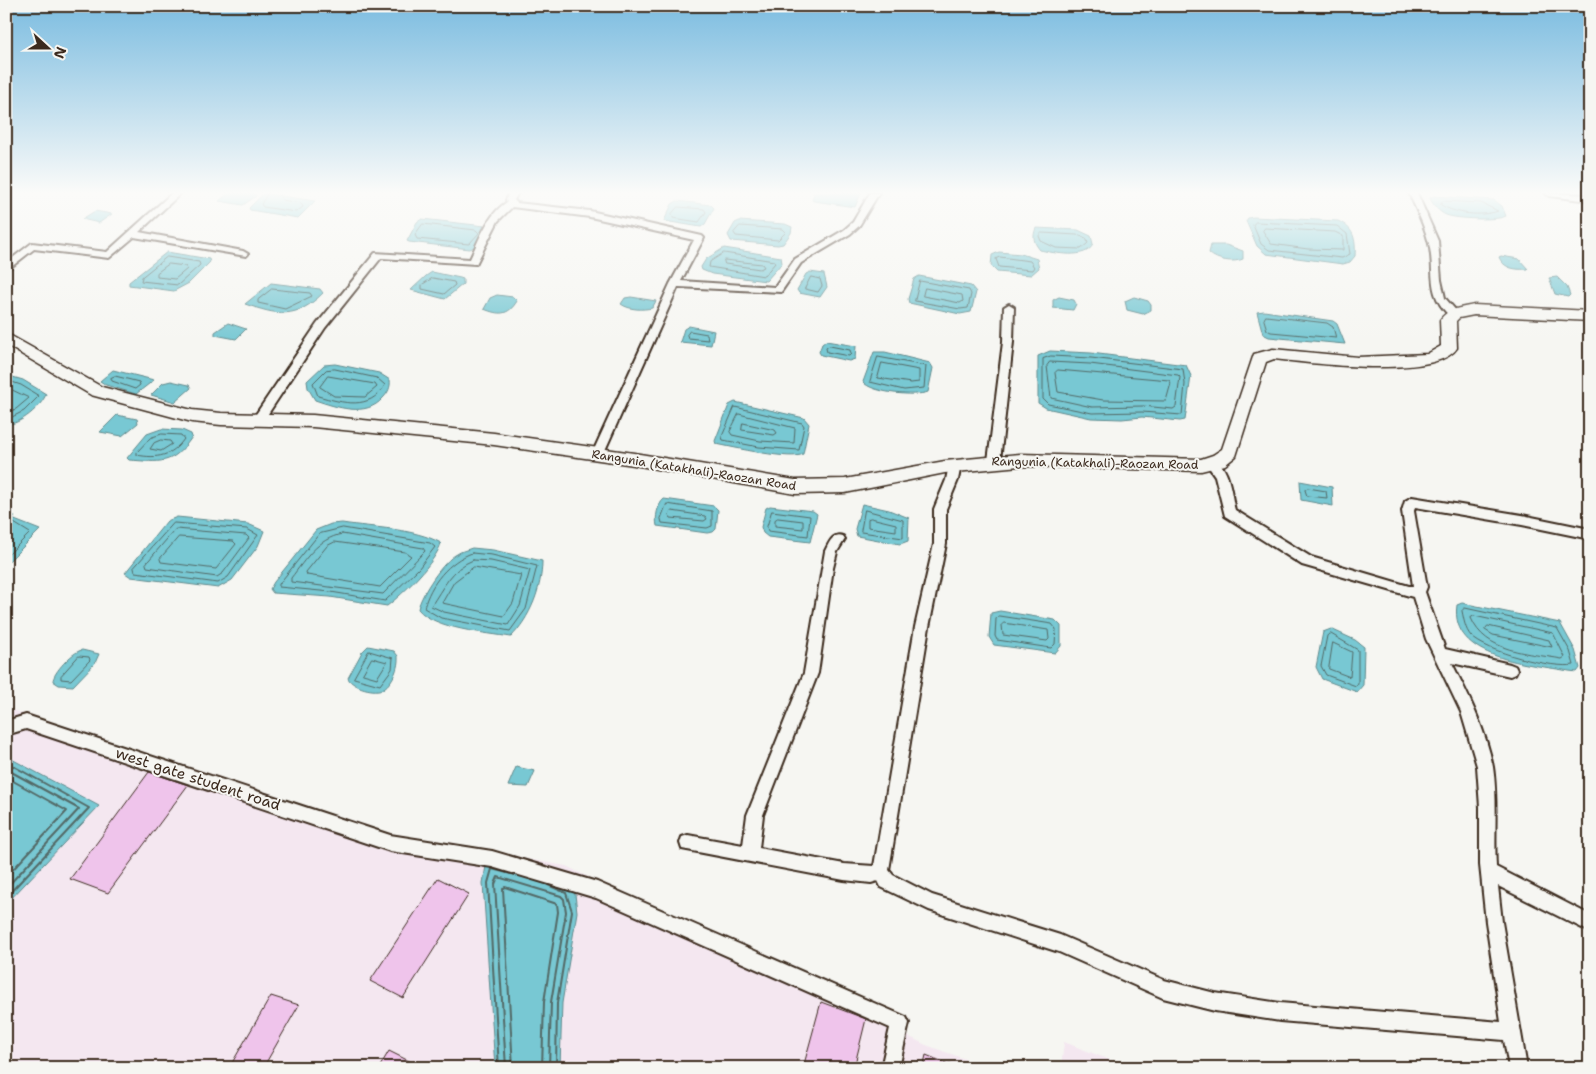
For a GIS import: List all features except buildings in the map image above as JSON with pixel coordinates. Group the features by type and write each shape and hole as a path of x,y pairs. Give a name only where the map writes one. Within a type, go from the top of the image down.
{"main road":[{"path":"1454,314 1468,310 1590,316"},
{"name":"Rangunia (Katakhali)-Raozan Road","path":"6,338 97,391 192,416 221,419 313,420 439,432 598,454 804,487 845,486 955,466 994,461 1088,461 1189,466 1212,463 1226,456 1234,445 1260,358 1273,354 1358,362 1427,359 1438,356 1449,348 1447,326 1448,320 1454,314"}],"street":[{"path":"6,268 32,246 109,255 123,243"},
{"path":"184,243 243,254"},
{"path":"258,420 321,326 378,255 474,262 483,243"},
{"path":"598,454 675,284 696,243"},
{"path":"675,284 778,290 798,261 828,243"},
{"path":"1434,243 1439,297 1444,307 1454,314"},
{"path":"994,461 1008,342 1009,307"},
{"path":"1212,463 1221,475 1229,513 1289,552 1307,561 1418,592"},
{"path":"955,466 952,480 940,509 940,544 922,627 881,871 887,881 929,902 1060,944 1163,989 1215,1002 1280,1012 1512,1032"},
{"path":"1518,1068 1494,922 1489,872 1485,766 1468,711 1440,654 1418,592 1420,587 1408,511 1409,504 1412,502 1522,520 1590,534"},
{"path":"750,855 755,815 811,673 827,568 831,551 839,539"},
{"path":"1440,654 1510,670"},
{"name":"west gate student road","path":"6,728 26,722 390,843 492,859 597,890 900,1023 890,1068"},
{"path":"688,843 844,872 871,875 881,871"},
{"path":"1489,872 1590,924"}],"shaded area":[{"path":"6,708 371,831 566,866 926,1045 990,1068 6,1068"},
{"path":"1064,1042 1131,1068 1061,1068"}],"water":[{"path":"419,243 479,243 470,249"},
{"path":"756,243 784,243 778,245"},
{"path":"1035,243 1093,244 1090,249 1077,254 1061,254 1040,250"},
{"path":"1256,243 1355,243 1355,256 1350,262 1343,264 1266,254"},
{"path":"1211,245 1226,245 1243,251 1243,259 1230,261 1216,258 1209,253"},
{"path":"724,248 781,257 782,263 766,281 712,274 702,270 701,267 706,259"},
{"path":"167,252 209,259 210,262 189,283 174,291 129,285 129,282"},
{"path":"999,252 1021,254 1037,259 1039,268 1031,275 997,272 991,266 992,255"},
{"path":"1499,257 1519,259 1528,269 1515,269 1507,266 1501,261"},
{"path":"432,272 463,279 463,284 445,299 411,290"},
{"path":"810,272 824,274 827,287 820,297 799,293 797,290 806,274"},
{"path":"919,276 971,286 976,292 971,312 960,314 909,303 908,299 914,279"},
{"path":"1557,277 1567,287 1570,295 1568,297 1555,294 1549,278"},
{"path":"271,283 320,289 323,293 304,308 286,313 267,311 245,304"},
{"path":"497,295 513,297 517,301 507,312 503,313 484,309 490,298"},
{"path":"631,297 656,301 652,308 644,309 632,308 621,304 625,298"},
{"path":"1059,297 1074,300 1076,304 1073,310 1053,308 1053,300"},
{"path":"1134,297 1148,301 1151,305 1151,310 1143,314 1127,310 1125,301"},
{"path":"1264,311 1333,321 1337,324 1345,344 1269,337 1263,334 1257,312"},
{"path":"228,323 246,329 236,339 215,335 215,332"},
{"path":"689,326 714,331 711,345 680,342 684,329"},
{"path":"826,341 856,346 855,359 849,361 821,355 819,352 822,344"},
{"path":"1050,351 1091,353 1186,365 1191,376 1185,420 1142,417 1122,419 1091,418 1046,408 1038,403 1038,356"},
{"path":"874,352 885,352 930,363 933,368 928,392 914,394 894,393 868,386 863,382"},
{"path":"335,364 379,373 390,380 388,392 376,404 360,409 341,408 315,400 308,388 307,381 324,365"},
{"path":"113,370 154,380 136,394 106,385 100,381"},
{"path":"6,375 23,380 46,394 40,404 29,414 11,424 6,424"},
{"path":"171,381 189,385 191,388 175,402 151,395 163,383"},
{"path":"735,402 804,418 809,424 803,454 797,456 775,455 716,444 715,441 729,405"},
{"path":"117,415 137,419 138,423 122,436 100,432"},
{"path":"161,429 182,430 191,434 192,437 172,458 150,461 129,460 127,458 147,434"},
{"path":"1300,481 1332,487 1333,506 1301,500"},
{"path":"664,499 714,506 718,510 716,529 713,532 707,533 657,526 657,512"},
{"path":"862,504 889,510 909,518 908,541 900,544 857,536 855,529"},
{"path":"770,506 813,511 817,514 810,542 768,537 763,533 761,527 766,508"},
{"path":"6,513 15,516 12,519 40,530 7,563"},
{"path":"177,517 248,524 264,531 258,546 232,580 218,588 131,577 125,573 167,521"},
{"path":"342,523 406,531 441,543 438,551 426,568 410,586 387,606 330,597 273,593 270,589 274,582 316,530 331,524"},
{"path":"472,548 493,550 542,561 540,582 534,602 524,621 511,637 448,626 426,616 418,609 428,587 445,563 459,553"},
{"path":"1462,603 1560,623 1575,650 1580,668 1577,672 1515,662 1479,648 1466,638 1458,623 1457,605"},
{"path":"1000,611 1055,620 1061,626 1061,646 1055,653 994,645 989,637 991,613"},
{"path":"1331,629 1355,640 1364,647 1363,685 1357,692 1322,679 1316,667 1323,632"},
{"path":"368,646 394,651 398,656 393,678 380,690 359,687 348,678 362,652"},
{"path":"82,650 99,654 95,663 73,686 59,685 53,681 56,673 64,663"},
{"path":"6,756 99,806 6,904"},
{"path":"516,767 535,771 528,787 508,786"},
{"path":"491,862 568,886 575,894 577,912 562,1003 560,1068 495,1068 483,883 486,866"}]}
